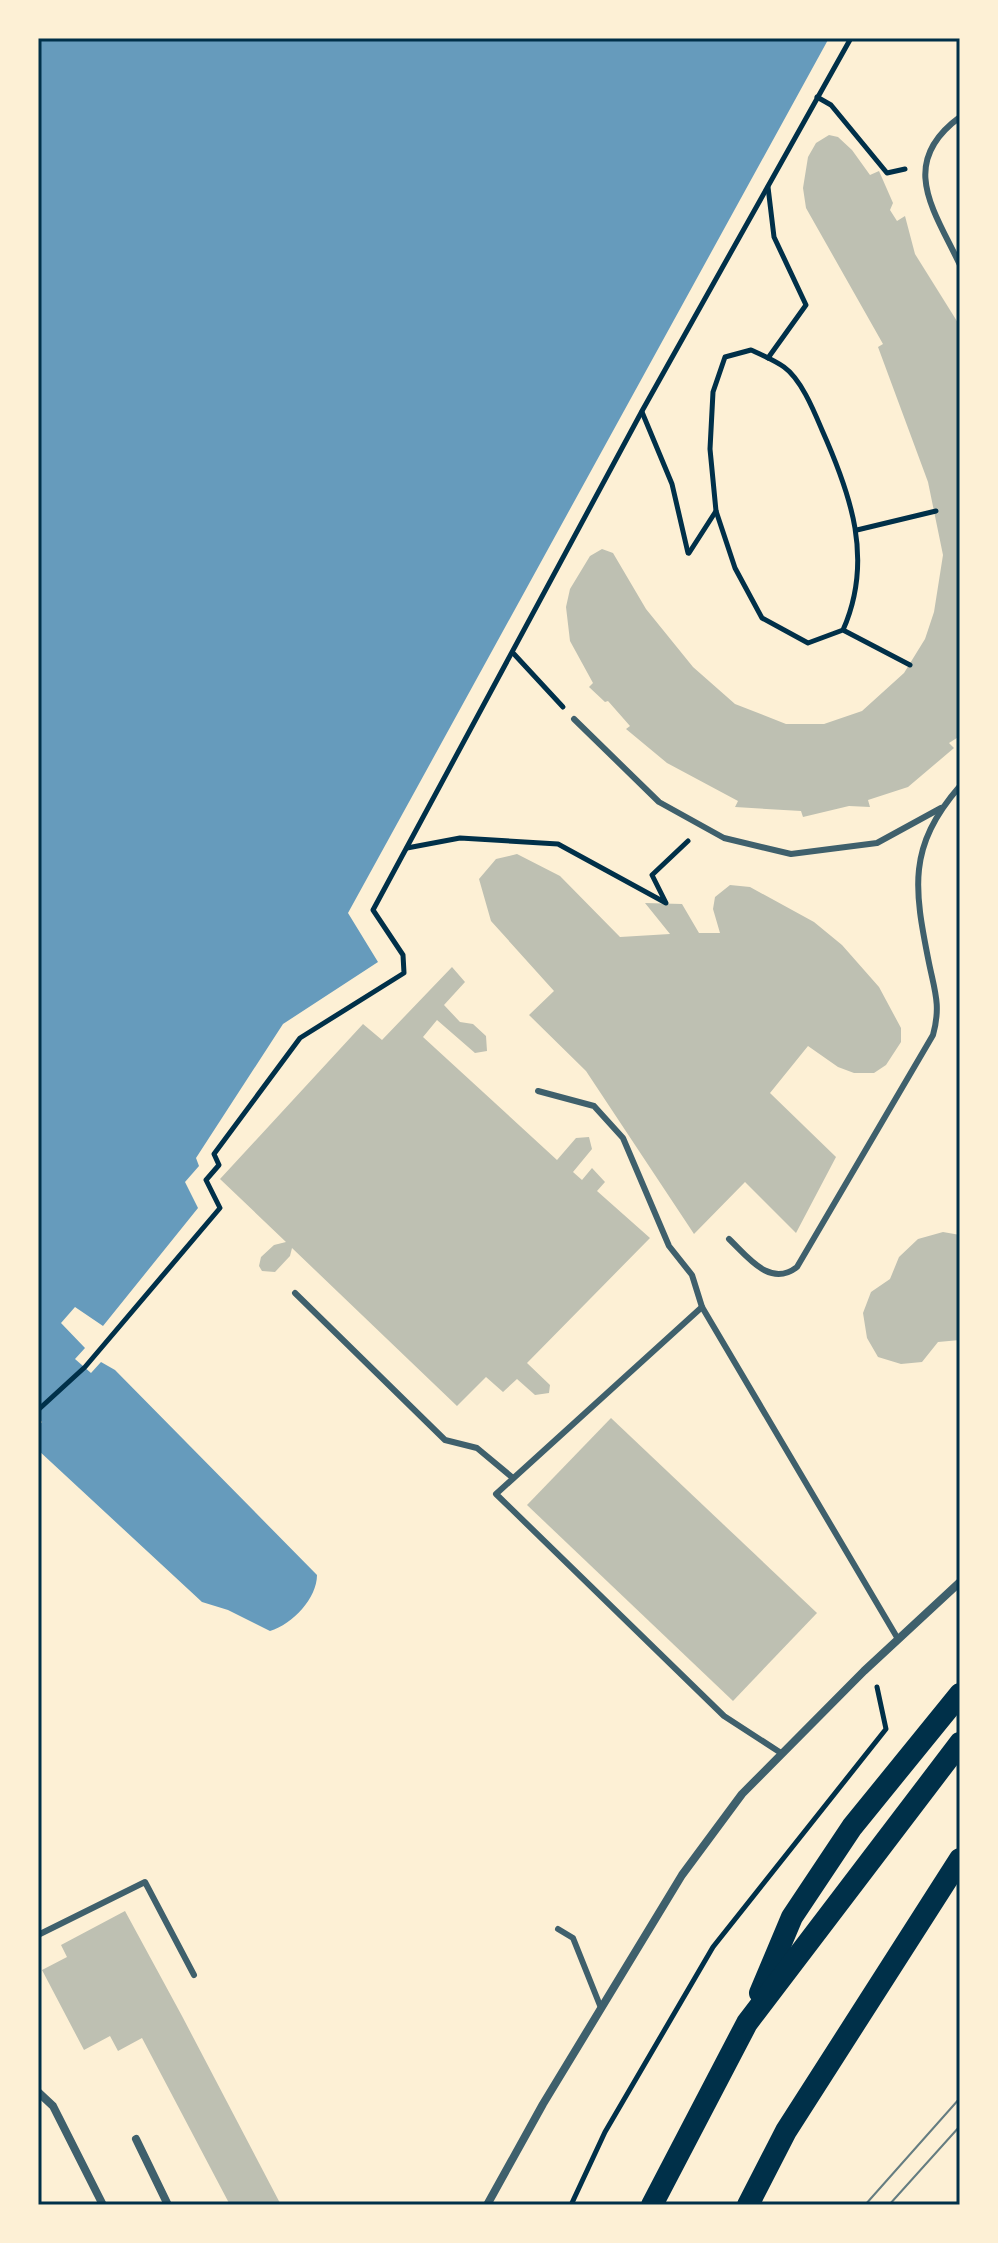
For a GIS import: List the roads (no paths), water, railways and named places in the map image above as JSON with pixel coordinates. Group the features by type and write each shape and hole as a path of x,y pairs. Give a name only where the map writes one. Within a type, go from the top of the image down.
{"highway":[{"path":"652,2205 747,2023 792,1917 852,1827 960,1694"},
{"path":"747,2023 960,1743"},
{"path":"748,2205 786,2131 960,1859"}],"street":[{"path":"487,2205 682,1875 742,1794 864,1671 960,1582"},
{"path":"38,2092 53,2106 103,2205"},
{"path":"136,2139 168,2205"}],"lane":[{"path":"960,117 932,144 924,167 923,188 960,265"},
{"path":"574,719 659,802 724,838 791,854 877,843 941,808"},
{"path":"729,1239 758,1267 780,1275 797,1267 809,1252 933,1035 940,1009 918,902 920,849 941,808 960,786"},
{"path":"538,1091 594,1106 623,1138 669,1246 692,1275 702,1307 898,1639"},
{"path":"295,1293 445,1440 477,1448 513,1478"},
{"path":"702,1307 496,1494 724,1716 781,1753"},
{"path":"38,1935 145,1882 194,1975"},
{"path":"558,1929 573,1938 601,2008"}],"water":[{"path":"38,38 829,38 348,913 378,962 283,1024 196,1158 199,1166 185,1182 198,1208 103,1326 75,1307 61,1323 85,1348 75,1359 91,1373 101,1362 115,1370 317,1575 313,1592 302,1609 287,1623 270,1631 228,1610 202,1602 38,1450 38,1427 42,1422 38,1418"}],"tram line":[{"path":"865,2205 960,2098"},
{"path":"889,2205 960,2126"}]}
